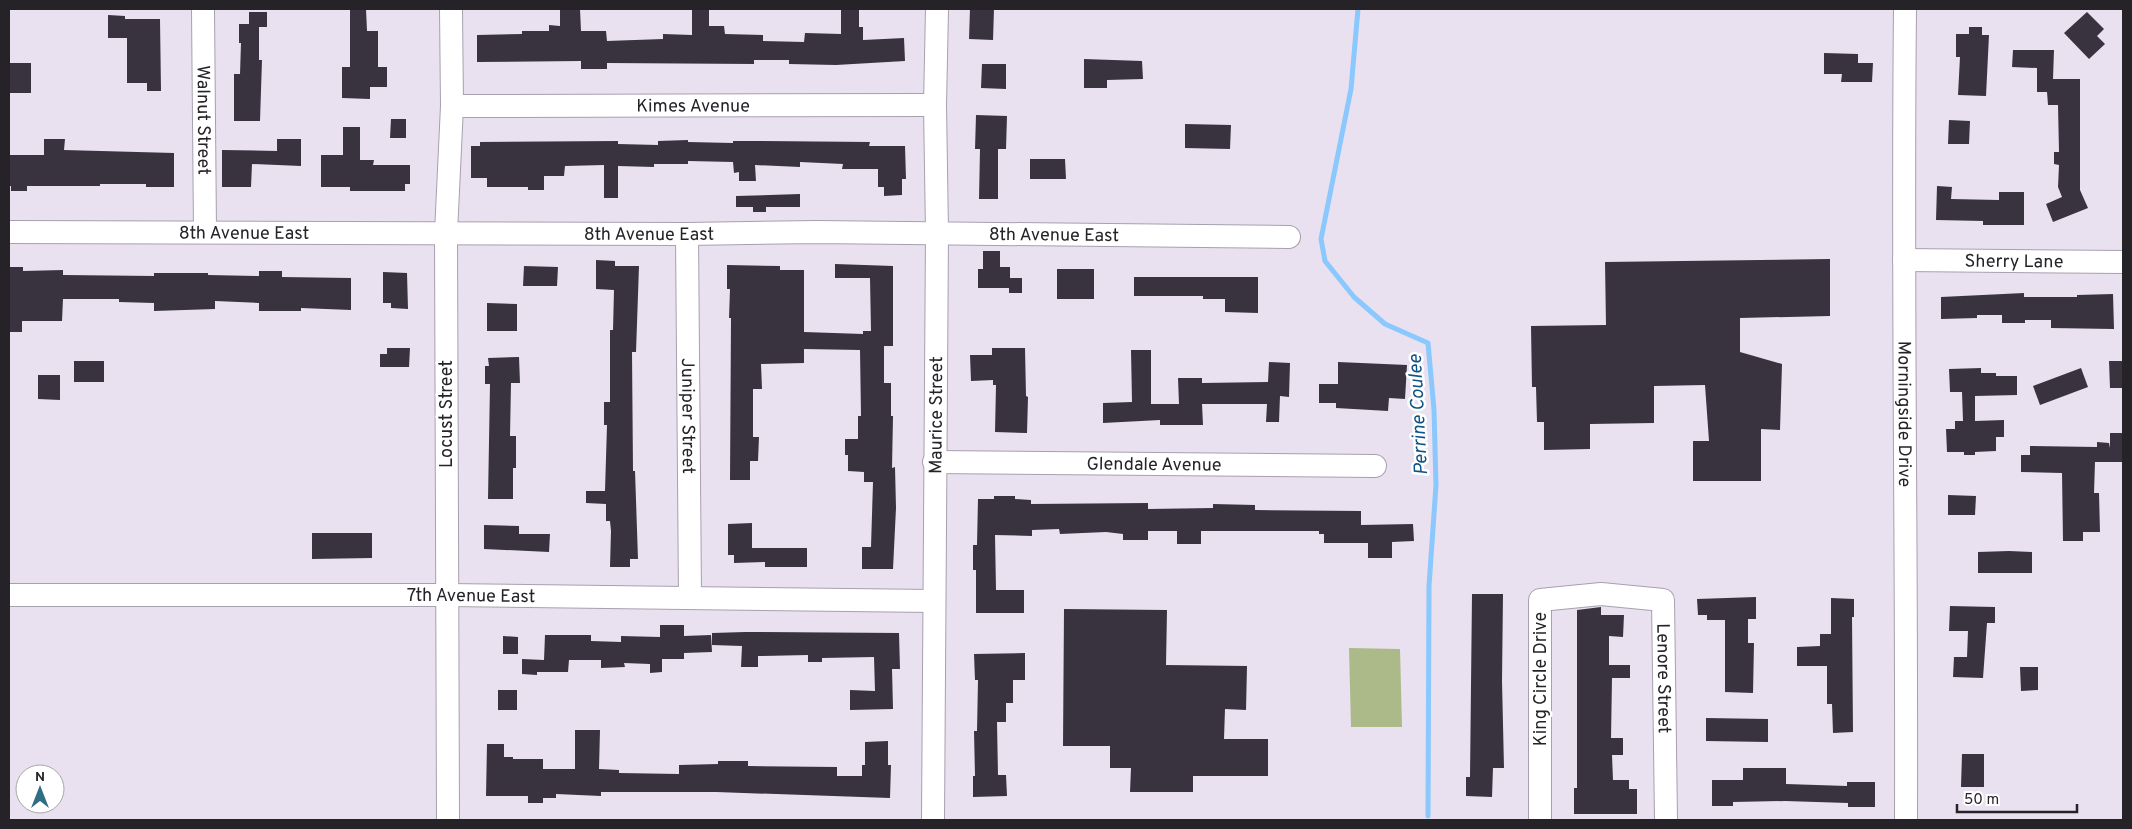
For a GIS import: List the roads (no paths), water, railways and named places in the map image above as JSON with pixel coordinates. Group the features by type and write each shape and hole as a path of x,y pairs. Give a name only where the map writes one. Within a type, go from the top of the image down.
{"street":[{"name":"Walnut Street","path":"202,9 205,232"},
{"name":"Locust Street","path":"448,820 446,233 452,106 451,9"},
{"name":"Maurice Street","path":"933,820 937,233 936,9"},
{"name":"Morningside Drive","path":"1905,9 1906,820"},
{"name":"Kimes Avenue","path":"452,106 935,105"},
{"name":"8th Avenue East","path":"9,232 687,234 817,232 1289,237"},
{"name":"Juniper Street","path":"687,234 690,598"},
{"name":"Sherry Lane","path":"1904,260 2123,262"},
{"name":"Glendale Avenue","path":"934,462 1375,466"},
{"name":"King Circle Drive","path":"1540,820 1540,600 1601,594"},
{"name":"Lenore Street","path":"1601,594 1663,600 1666,820"},
{"name":"7th Avenue East","path":"9,595 446,595 933,601"}],"waterway":[{"name":"Perrine Coulee","path":"1358,9 1351,89 1321,239 1325,261 1354,297 1385,324 1428,343 1434,410 1436,485 1429,586 1428,816"}]}
